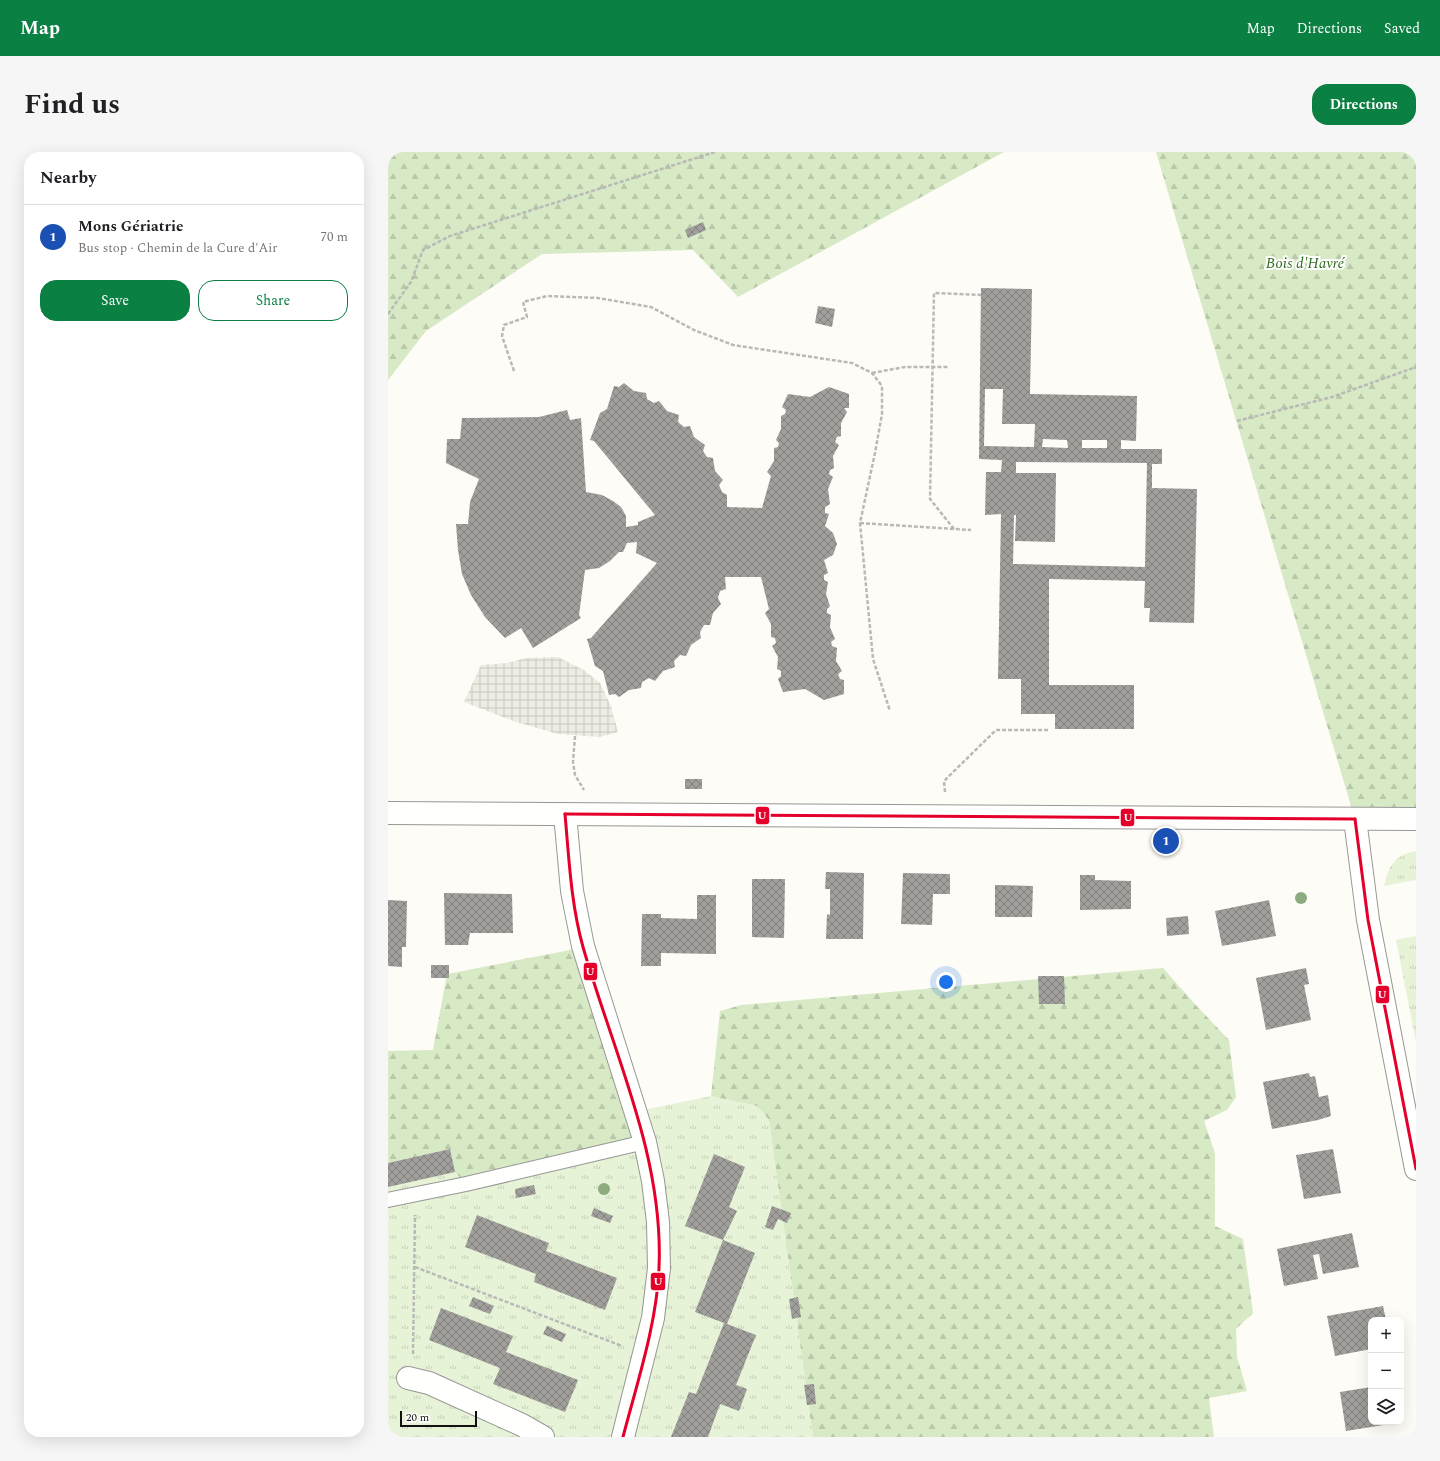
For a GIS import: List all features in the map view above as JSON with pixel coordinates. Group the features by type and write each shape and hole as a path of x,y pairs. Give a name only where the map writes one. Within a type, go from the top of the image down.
{"street":[{"path":"388,813 1416,819"},
{"path":"565,814 572,891 583,946 645,1142 653,1181 658,1222 658,1268 653,1318 623,1437"},
{"path":"1355,819 1368,920 1416,1169"},
{"path":"410,1379 428,1383 522,1425 544,1437"}],"lane":[{"path":"388,1200 645,1142"}],"path":[{"path":"388,314 390,307 411,282 423,250 450,236 715,152"},
{"path":"954,529 930,499 934,293 981,295"},
{"path":"514,371 502,336 504,325 527,317 523,302 547,296 566,296 598,298 651,307 694,330 733,345 852,363 872,373 882,386 882,414 860,523 873,659 890,711"},
{"path":"872,373 905,367 948,367"},
{"path":"1236,421 1332,397 1416,367"},
{"path":"860,523 971,530"},
{"path":"948,816 944,782 996,730 1048,730"},
{"path":"575,736 573,762 575,775 598,814"},
{"path":"410,1379 415,1267 415,1194"},
{"path":"415,1267 645,1354"}],"green space":[{"path":"388,152 1004,152 738,297 693,250 542,254 426,331 388,380"},
{"name":"Bois d'Havré","path":"1156,152 1416,152 1416,819 1355,819"},
{"path":"1416,851 1416,880 1384,886 1390,867 1394,862 1403,855"},
{"path":"1416,936 1416,1042 1396,940"},
{"path":"583,946 645,1142 466,1184 455,1172 450,1149 388,1163 388,1051 433,1050 447,974 565,951"},
{"path":"1163,968 1229,1040 1236,1097 1227,1110 1204,1121 1215,1153 1215,1226 1243,1239 1253,1313 1236,1329 1237,1357 1247,1391 1209,1398 1214,1437 813,1437 769,1120 757,1106 711,1096 720,1011 741,1005"},
{"path":"711,1096 757,1106 769,1120 813,1437 388,1437 388,1163"}],"shaded area":[{"path":"558,657 584,670 600,683 611,706 618,732 600,737 558,734 513,721 464,702 481,665 507,663 526,658"}],"building":[{"path":"703,222 706,230 688,238 685,230"},
{"path":"981,288 1032,289 1030,394 1137,396 1136,441 1121,440 1121,449 1162,449 1162,464 1152,464 1152,488 1197,489 1194,623 1149,622 1150,608 1144,608 1145,581 1049,579 1049,685 1134,685 1134,729 1055,729 1055,714 1021,714 1021,679 998,679 1001,514 985,515 986,472 1001,472 1002,460 979,459","holes":["985,389 1003,389 1002,424 1035,424 1034,447 984,446","1043,439 1067,440 1068,448 1042,447","1082,440 1107,440 1107,448 1082,448","1016,462 1147,463 1145,567 1013,564 1014,515 1016,515 1015,541 1055,542 1056,473 1016,473"]},
{"path":"818,306 835,309 832,327 815,323"},
{"path":"624,383 634,391 646,393 647,399 654,403 659,401 667,411 679,415 678,422 684,427 690,426 694,437 705,445 703,451 707,457 713,458 715,471 723,480 719,485 722,492 727,495 727,507 762,508 771,476 767,472 774,461 774,448 778,447 779,443 776,440 781,429 781,416 785,414 786,410 782,407 788,394 810,397 829,387 849,394 849,408 844,408 847,412 841,423 841,436 837,437 835,442 839,445 833,456 834,468 830,470 829,474 833,477 828,489 830,504 825,507 825,513 829,514 825,526 833,533 837,544 833,555 824,560 828,573 824,575 824,580 828,582 826,594 830,606 827,609 827,613 831,615 830,627 835,639 831,642 832,646 837,648 836,661 842,671 838,674 840,679 844,680 844,694 824,700 805,689 783,692 778,679 781,676 781,671 777,669 778,657 772,646 776,643 775,638 771,637 771,624 765,613 769,609 761,577 725,577 726,589 720,591 718,598 721,604 713,613 710,625 704,625 700,632 701,638 691,645 686,656 680,655 674,661 675,667 663,671 655,681 649,678 642,682 641,688 629,690 619,697 615,694 609,695 603,671 595,666 587,639 591,638 657,563 636,553 637,542 627,543 623,552 619,552 610,561 599,568 585,570 579,615 581,618 533,648 521,628 505,638 485,617 471,595 462,574 456,524 468,524 470,502 479,479 446,463 447,439 460,439 462,418 539,417 567,410 570,420 581,418 586,492 602,495 621,507 626,516 626,527 638,525 638,522 655,515 594,441 590,440 600,413 607,409 614,386 619,387"},
{"path":"685,779 702,779 702,789 685,789"},
{"path":"826,872 864,873 863,939 826,939 827,914 830,915 830,889 825,889"},
{"path":"903,873 950,874 950,894 933,894 932,925 901,924"},
{"path":"1080,875 1095,875 1095,880 1131,881 1131,909 1080,910"},
{"path":"752,879 785,879 784,938 752,937"},
{"path":"995,885 1033,886 1032,917 995,917"},
{"path":"444,893 512,894 513,933 470,933 468,945 445,945"},
{"path":"697,895 716,895 716,954 661,953 661,966 641,966 642,914 661,914 661,918 697,919"},
{"path":"388,900 407,901 406,947 402,947 402,967 388,966"},
{"path":"1269,900 1276,936 1222,946 1215,911"},
{"path":"1188,916 1189,934 1167,936 1166,918"},
{"path":"431,965 449,965 449,978 431,978"},
{"path":"1306,968 1309,984 1304,985 1311,1020 1266,1030 1256,978"},
{"path":"1038,976 1064,976 1065,1004 1039,1004"},
{"path":"1309,1073 1310,1077 1315,1076 1319,1097 1328,1095 1331,1116 1272,1129 1263,1082"},
{"path":"450,1149 455,1172 388,1187 388,1163"},
{"path":"1333,1149 1341,1193 1304,1199 1296,1155"},
{"path":"714,1154 745,1167 729,1207 737,1211 723,1240 685,1226"},
{"path":"534,1185 536,1194 516,1198 515,1189"},
{"path":"772,1206 791,1213 787,1223 778,1219 773,1230 765,1227"},
{"path":"594,1208 613,1216 610,1223 591,1216"},
{"path":"477,1215 549,1243 546,1251 617,1278 605,1310 534,1282 536,1274 465,1247"},
{"path":"1352,1233 1359,1267 1323,1274 1319,1254 1313,1255 1318,1279 1284,1286 1277,1249"},
{"path":"723,1240 755,1253 727,1324 756,1335 736,1385 747,1389 739,1411 720,1404 708,1437 671,1437 689,1392 696,1394 724,1323 695,1312"},
{"path":"473,1297 494,1306 490,1314 469,1306"},
{"path":"798,1297 801,1317 792,1319 789,1299"},
{"path":"1383,1306 1385,1317 1368,1317 1368,1350 1335,1356 1327,1316"},
{"path":"441,1308 513,1336 506,1352 578,1380 565,1412 493,1384 500,1368 429,1340"},
{"path":"547,1326 566,1334 562,1342 543,1334"},
{"path":"814,1384 816,1404 807,1405 804,1385"},
{"path":"1368,1387 1368,1425 1384,1425 1346,1431 1340,1392"}],"transit line":[{"name":"U","path":"565,814 1355,819"},
{"name":"U","path":"565,814 571,881 579,931 595,986 622,1065 645,1145 653,1185 658,1226 659,1268 654,1310 646,1353 623,1437"},
{"name":"U","path":"1355,819 1368,920 1416,1169"}],"place":[{"name":"Mons Gériatrie","path":"1166,841"}]}
